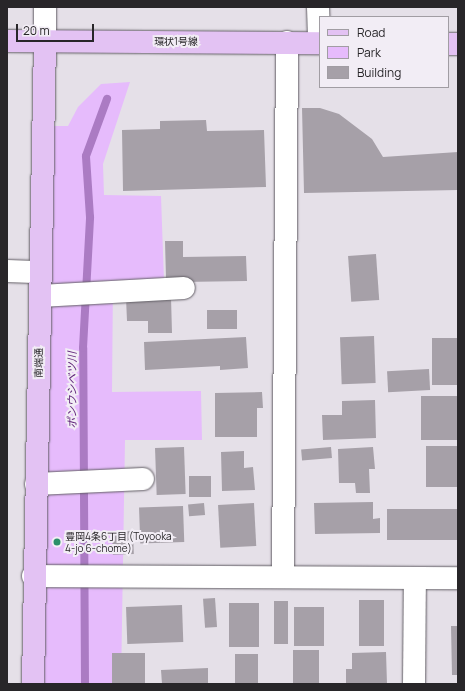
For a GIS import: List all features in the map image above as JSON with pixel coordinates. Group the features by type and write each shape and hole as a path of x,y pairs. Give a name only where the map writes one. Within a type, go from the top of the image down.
{"main road":[{"name":"環状1号線","path":"7,41 319,43"},
{"name":"南端通","path":"33,684 33,576 45,41"}],"street":[{"path":"45,7 45,41"},
{"path":"318,7 319,25"},
{"path":"283,576 287,42"},
{"path":"7,271 41,272"},
{"path":"40,296 184,288"},
{"path":"36,484 143,479"},
{"path":"33,576 283,576 415,579 458,578"},
{"path":"414,684 415,579"}],"green space":[{"path":"130,82 103,164 104,195 161,196 164,281 113,281 112,392 201,391 202,440 125,440 121,684 33,684 43,126 68,126 78,107 101,84"}],"building":[{"path":"302,108 320,108 339,114 372,139 383,157 458,152 458,190 304,193"},
{"path":"206,120 207,131 264,130 266,187 123,191 122,130 160,129 160,121"},
{"path":"165,241 183,241 183,257 246,256 247,281 182,282 166,278"},
{"path":"376,254 379,300 351,302 348,256"},
{"path":"171,297 172,333 148,333 148,321 127,321 126,298"},
{"path":"207,310 237,310 237,329 207,329"},
{"path":"374,336 376,383 342,384 340,337"},
{"path":"246,337 248,368 220,370 220,366 145,370 144,342"},
{"path":"432,338 458,338 458,385 432,385"},
{"path":"429,369 430,390 388,392 387,371"},
{"path":"262,392 263,408 257,408 257,437 215,437 215,393"},
{"path":"421,396 458,396 458,440 421,440"},
{"path":"375,400 376,438 323,440 322,415 342,415 342,401"},
{"path":"426,446 458,446 458,487 426,487"},
{"path":"184,447 186,494 157,495 155,448"},
{"path":"331,447 332,458 302,461 301,450"},
{"path":"373,447 375,469 369,469 370,493 356,493 355,483 339,483 338,449"},
{"path":"244,451 244,468 253,467 255,490 222,491 221,452"},
{"path":"189,476 211,476 211,497 189,497"},
{"path":"373,502 373,519 380,518 380,533 315,534 314,503"},
{"path":"204,503 205,515 189,516 188,504"},
{"path":"254,503 256,546 220,548 218,505"},
{"path":"183,506 184,542 140,544 139,508"},
{"path":"387,509 458,509 458,540 387,540"},
{"path":"133,531 134,554 113,555 112,532"},
{"path":"215,598 217,627 205,628 203,599"},
{"path":"359,600 384,600 384,646 359,646"},
{"path":"274,601 288,601 288,644 274,644"},
{"path":"229,603 259,603 259,647 229,647"},
{"path":"182,605 183,642 127,644 126,607"},
{"path":"294,607 324,607 324,646 294,646"},
{"path":"451,626 458,626 458,675 452,675"},
{"path":"293,650 319,650 319,683 293,683"},
{"path":"386,652 387,684 346,684 346,669 352,669 352,653"},
{"path":"112,653 145,653 145,684 112,684"},
{"path":"235,654 258,654 258,684 235,684"},
{"path":"208,668 208,684 162,684 161,670"}],"waterway":[{"name":"ポンウシベツ川","path":"85,684 83,348 90,217 86,156 107,99"}],"place":[{"name":"豊岡4条6丁目 (Toyooka 4-jo 6-chome)","path":"57,542"}]}
